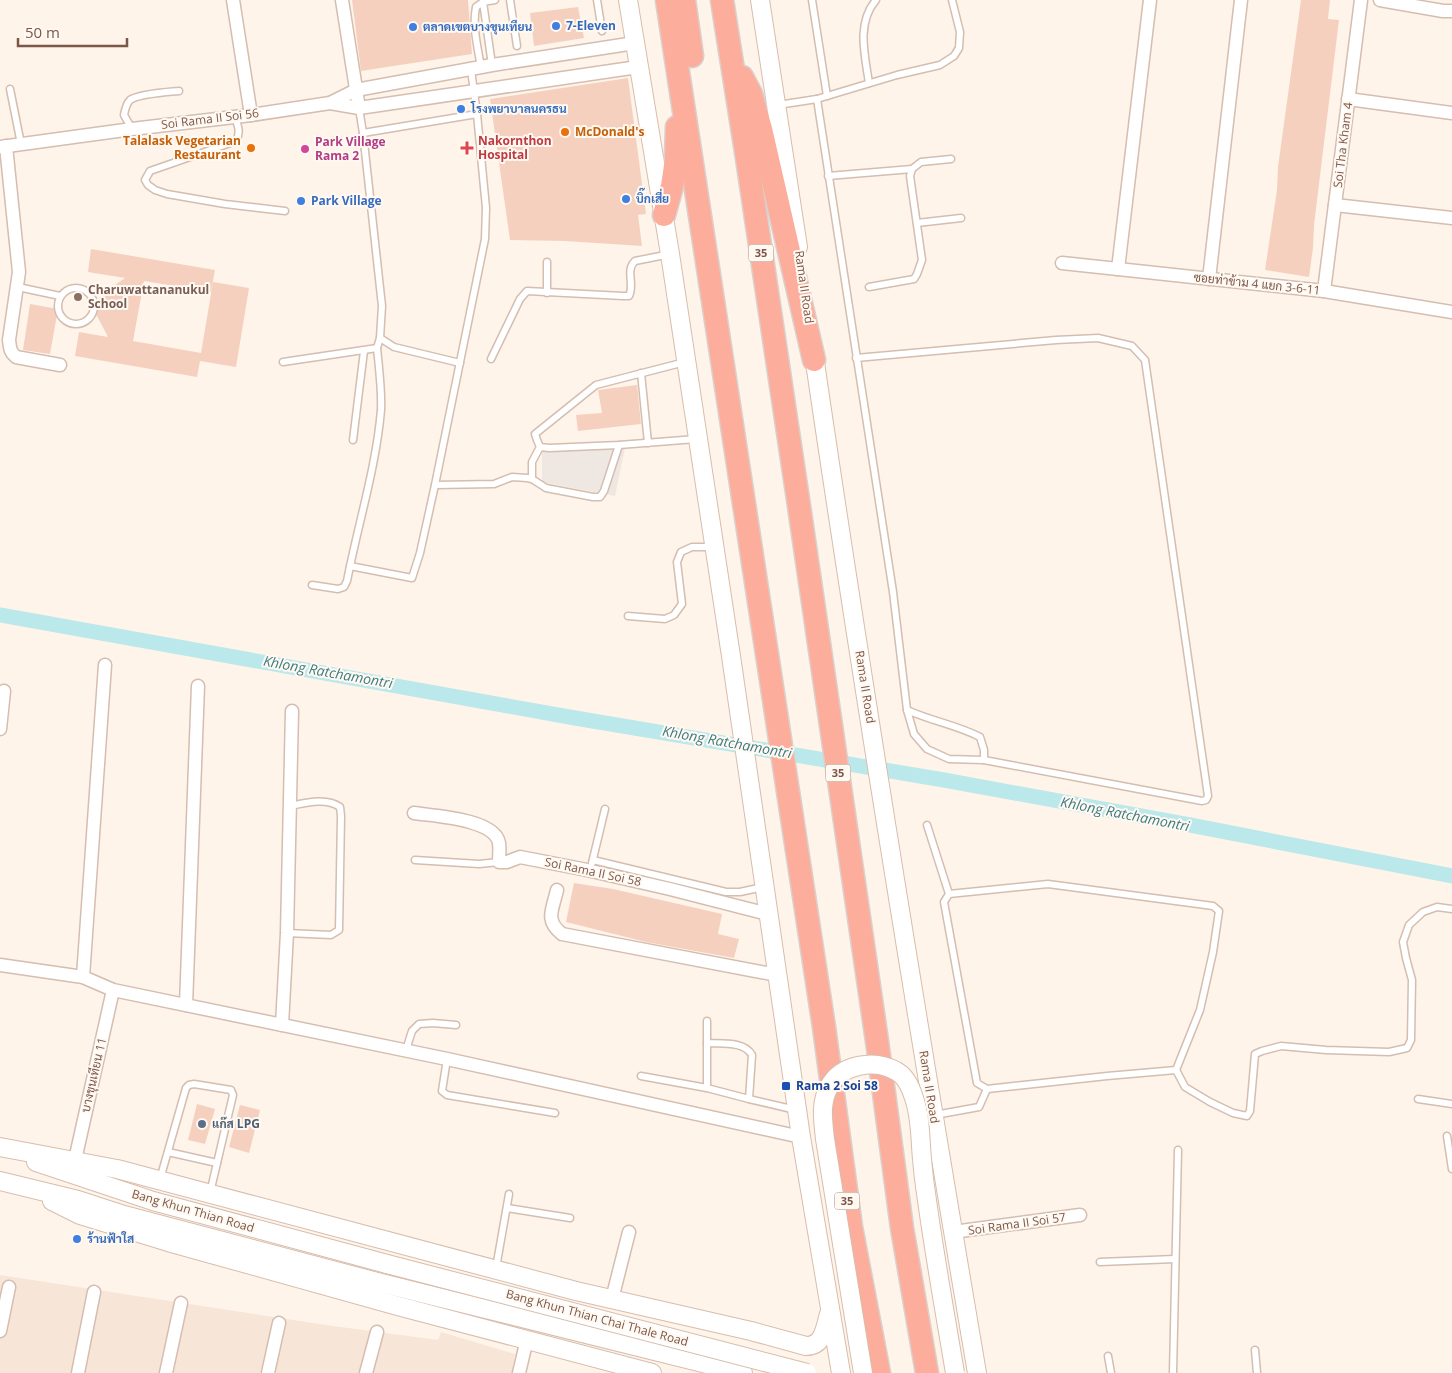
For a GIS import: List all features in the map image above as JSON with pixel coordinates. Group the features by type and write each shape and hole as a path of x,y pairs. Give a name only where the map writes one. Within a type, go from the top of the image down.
{"highway":[{"name":"35","path":"668,0 824,1027 851,1228 879,1373"},
{"path":"684,0 752,447"},
{"path":"714,0 781,444"},
{"name":"35","path":"722,0 799,506 902,1228 927,1373"},
{"path":"730,56 752,94 814,360"},
{"path":"664,215 672,186 676,159 680,75"}],"main road":[{"path":"628,0 670,254 801,1137 841,1373"},
{"name":"Rama II Road","path":"760,0 864,680 976,1373"},
{"path":"863,1373 822,1115 824,1099 830,1085 841,1072 852,1067 869,1064 884,1066 897,1071 906,1080 915,1099 920,1125 926,1195 955,1373"},
{"path":"0,1149 74,1160 117,1169 496,1270 794,1343 813,1346 818,1343 822,1337 830,1310"},
{"name":"Bang Khun Thian Road","path":"0,1149 153,1201 387,1264"},
{"name":"Bang Khun Thian Road","path":"0,1181 78,1200 133,1217 381,1283"},
{"path":"26,1188 80,1215 168,1242 398,1306 652,1373"},
{"name":"Bang Khun Thian Chai Thale Road","path":"387,1264 806,1373"},
{"name":"Bang Khun Thian Chai Thale Road","path":"381,1283 743,1373"},
{"path":"747,1373 751,1331"}],"street":[{"path":"233,0 251,115"},
{"path":"342,0 359,108"},
{"path":"1118,269 1150,0"},
{"path":"1208,279 1241,0"},
{"name":"Soi Tha Kham 4","path":"1324,291 1361,0"},
{"path":"1380,0 1452,11"},
{"name":"Soi Rama II Soi 56","path":"3,147 132,128 251,115 330,103 356,90 635,43"},
{"name":"Soi Rama II Soi 56","path":"330,103 359,108 638,67"},
{"path":"1348,98 1452,113"},
{"path":"3,147 18,260 18,287 9,340 10,349 12,354 23,358 60,365"},
{"path":"1335,205 1452,218"},
{"name":"ซอยท่าข้าม 4 แยก 3-6-11","path":"1062,263 1324,291 1452,312"},
{"path":"83,976 105,665"},
{"path":"186,1005 198,686"},
{"path":"0,727 4,691"},
{"path":"282,1025 287,933 292,711"},
{"path":"414,813 476,823 488,828 494,833 499,842 499,862"},
{"name":"Soi Rama II Soi 58","path":"499,862 507,862 520,857 590,865 670,889 768,914"},
{"path":"557,890 550,920 554,928 562,934 777,975"},
{"path":"0,964 83,976 113,990 447,1058 801,1137"},
{"name":"บางขุนเทียน 11","path":"74,1160 113,990"},
{"name":"Soi Rama II Soi 57","path":"953,1232 1080,1215"},
{"path":"612,1299 629,1232"},
{"path":"0,1331 9,1288"},
{"path":"78,1373 94,1292"},
{"path":"166,1373 181,1303"},
{"path":"268,1373 280,1323"},
{"path":"366,1373 377,1332"},
{"path":"519,1373 527,1339"}],"lane":[{"path":"482,68 474,28 474,17 476,7 483,2 495,0"},
{"path":"510,0 517,46"},
{"path":"598,0 602,31"},
{"path":"812,0 827,96"},
{"path":"869,83 863,46 863,31 872,4 876,0"},
{"path":"777,106 817,99 897,74 940,65 954,56 959,48 960,32 952,0"},
{"path":"350,566 412,578 420,553 485,239 486,208 474,90 482,68 483,2"},
{"path":"10,89 21,144"},
{"path":"132,128 124,115 126,105 131,99 179,91"},
{"path":"817,99 856,358 893,592 907,710 914,734 927,749 949,758 984,760 1202,801 1206,800 1208,796 1145,360 1132,346 1098,338 856,358"},
{"path":"312,585 338,589 344,587 347,581 377,443 381,408 377,348 380,338 382,306 359,108"},
{"path":"363,132 477,114"},
{"path":"235,117 239,130 239,136 236,141 150,171 145,180 148,185 167,194 225,204 285,211"},
{"path":"828,176 912,168 921,162 952,159"},
{"path":"870,287 914,278 918,274 922,260 910,176 912,168"},
{"path":"917,223 962,218"},
{"path":"491,359 520,299 528,292 629,296 632,290 631,265 635,261 670,254"},
{"path":"547,262 547,293"},
{"path":"18,287 60,296"},
{"path":"75,287 86,290 94,300 90,318 79,324 73,324 62,318 58,307 60,296 64,291 75,287"},
{"path":"380,338 394,347 460,363"},
{"path":"283,362 377,348"},
{"path":"352,440 364,351"},
{"path":"532,479 532,462 540,447 535,434 596,385 686,362"},
{"path":"641,373 648,443"},
{"path":"540,447 619,445 697,439"},
{"path":"435,485 494,484 512,477 532,479 546,488 600,497 604,491 619,445"},
{"path":"628,616 665,619 674,615 682,604 677,562 681,552 692,547 714,547"},
{"path":"907,710 924,718 964,729 980,737 984,750 984,760"},
{"path":"287,933 331,935 339,930 340,807 335,804 315,802 290,806"},
{"path":"605,809 590,865 726,892 740,892 765,886"},
{"path":"927,825 949,894 944,902 977,1083 987,1089 1176,1070"},
{"name":"Soi Rama II Soi 58","path":"415,860 479,864 499,862"},
{"path":"949,894 1048,884 1213,906 1219,911 1213,952 1200,1010 1176,1070"},
{"path":"1176,1070 1185,1086 1210,1102 1233,1113 1247,1116 1250,1111 1255,1054 1262,1051 1281,1046 1326,1050 1390,1052 1407,1048 1411,1040 1412,980 1403,942 1409,925 1422,912 1437,907 1452,909"},
{"path":"707,1021 708,1088"},
{"path":"406,1050 412,1031 419,1024 456,1025"},
{"path":"707,1043 734,1045 745,1047 749,1050 752,1055 749,1099"},
{"path":"447,1058 442,1091 447,1095 556,1113"},
{"path":"641,1076 708,1088 798,1110"},
{"path":"160,1180 186,1088 194,1084 231,1090 234,1095 210,1193"},
{"path":"933,1116 979,1107 987,1089"},
{"path":"1418,1098 1452,1104"},
{"path":"1447,1136 1452,1169"},
{"path":"1173,1373 1178,1150"},
{"path":"168,1152 217,1163"},
{"path":"496,1270 509,1194"},
{"path":"507,1208 570,1218"},
{"path":"1100,1262 1175,1259"},
{"path":"1255,1350 1257,1373"},
{"path":"1108,1356 1110,1373"}],"shaded area":[{"path":"625,448 615,496 542,482 542,450"},
{"path":"0,1275 326,1325 438,1340 441,1332 515,1354 512,1373 0,1373"}],"building":[{"name":"ตลาดเขตบางขุนเทียน","path":"352,0 468,0 472,54 361,71"},
{"path":"1301,0 1330,0 1328,19 1339,20 1309,277 1265,270"},
{"name":"7-Eleven","path":"578,7 584,38 534,46 530,13"},
{"path":"628,78 646,214 638,215 642,246 510,240 490,99"},
{"path":"91,249 215,270 211,292 144,281 133,341 201,353 213,282 249,288 236,367 200,361 197,377 75,356 79,332 108,337 96,314 96,303 102,294 125,278 88,272"},
{"path":"30,304 58,309 50,354 23,350"},
{"path":"637,385 641,424 578,431 576,415 602,413 598,390"},
{"path":"574,883 613,889 722,914 718,934 739,939 734,958 646,942 566,922"},
{"path":"197,1104 215,1109 205,1144 188,1140"},
{"path":"240,1105 260,1110 249,1153 229,1147"}],"waterway":[{"name":"Khlong Ratchamontri","path":"0,615 575,718 944,780 1452,876"}],"place":[{"name":"7-Eleven","path":"556,26"},
{"name":"ตลาดเขตบางขุนเทียน","path":"413,27"},
{"name":"โรงพยาบาลนครธน","path":"461,109"},
{"name":"McDonald's","path":"565,132"},
{"name":"Talalask Vegetarian Restaurant","path":"251,148"},
{"name":"Nakornthon Hospital","path":"467,148"},
{"name":"Park Village Rama 2","path":"305,149"},
{"name":"บิ๊กเสี่ย","path":"626,199"},
{"name":"Park Village","path":"301,201"},
{"name":"Charuwattananukul School","path":"78,297"},
{"name":"Rama 2 Soi 58","path":"786,1086"},
{"name":"แก๊ส LPG","path":"202,1124"},
{"name":"ร้านฟ้าใส","path":"77,1239"}]}
